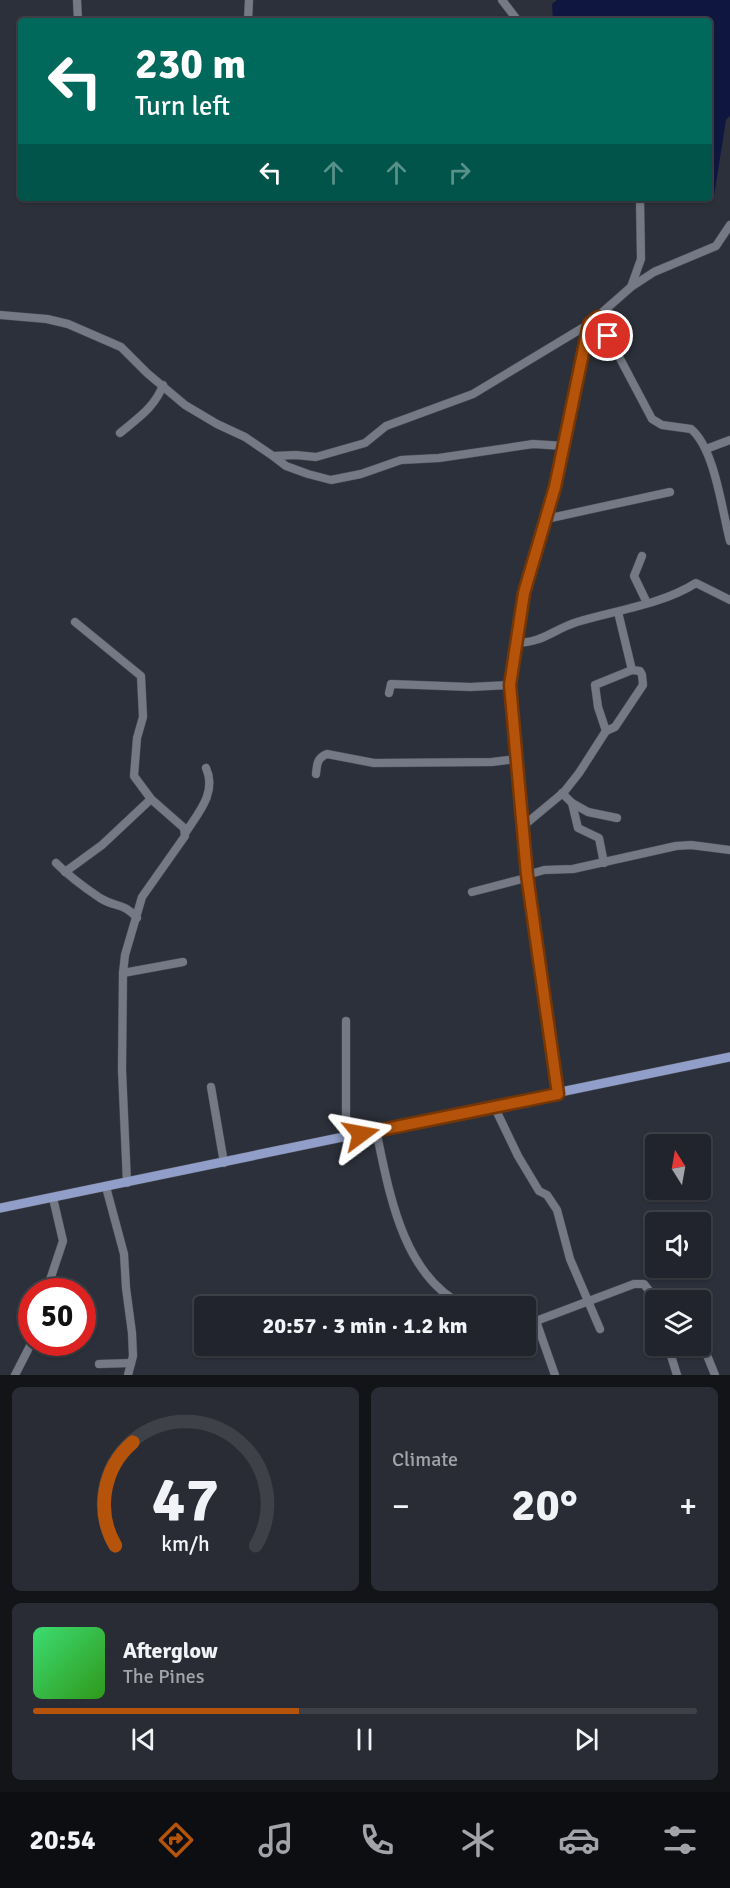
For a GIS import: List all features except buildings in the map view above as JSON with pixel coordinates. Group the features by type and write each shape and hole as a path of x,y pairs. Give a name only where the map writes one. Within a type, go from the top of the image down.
{"main road":[{"path":"0,1208 730,1057"}],"street":[{"path":"77,0 78,18"},
{"path":"248,18 249,0"},
{"path":"502,0 516,18"},
{"path":"631,286 641,259 640,201"},
{"path":"273,456 316,457 365,442 386,426 473,394 589,324 631,286 654,272 716,246 730,225"},
{"path":"0,315 47,319 68,324 121,347 185,405 245,437 286,465 331,480 361,474 401,460 439,458 533,444 564,446"},
{"path":"598,317 652,419 662,426 691,429 706,448 727,505 730,541"},
{"path":"558,1094 527,877 510,685 524,593 564,446 589,324"},
{"path":"120,433 152,407 163,385"},
{"path":"706,448 730,440"},
{"path":"546,519 670,492"},
{"path":"642,556 634,576 647,603"},
{"path":"516,643 538,641 574,623 687,590 696,583 730,600"},
{"path":"618,612 632,670"},
{"path":"75,622 141,676 143,717 136,738 134,776 151,799 186,832"},
{"path":"522,827 562,793 579,773 606,731 615,727 643,686 640,671 632,670 595,685 598,707 606,731"},
{"path":"389,693 391,684 470,687 510,685"},
{"path":"316,774 317,761 321,756 327,754 374,763 492,762 516,759"},
{"path":"127,1183 122,1070 123,973 127,946 142,897 185,837 203,806 209,792 210,777 206,768"},
{"path":"562,793 572,803 588,812 617,818"},
{"path":"65,872 102,845 151,799"},
{"path":"572,803 578,828 599,837 604,863"},
{"path":"472,892 526,878 544,870 573,869 676,846 691,845 730,850"},
{"path":"56,863 101,899 129,908 137,918"},
{"path":"123,973 183,962"},
{"path":"346,1020 346,1137"},
{"path":"211,1088 224,1163"},
{"path":"494,1106 518,1156 539,1191 547,1195 557,1210 567,1252 600,1329"},
{"path":"376,1130 391,1200 404,1237 427,1276 449,1296"},
{"path":"106,1187 124,1254 132,1333 131,1363 128,1375"},
{"path":"51,1278 63,1241 53,1198"},
{"path":"555,1375 536,1321 634,1284 644,1284 648,1290"},
{"path":"15,1375 25,1356"},
{"path":"671,1356 676,1375"},
{"path":"707,1356 715,1375"},
{"path":"99,1364 131,1363"}],"shaded area":[{"path":"557,0 730,0 730,116 726,120 714,196 712,195 712,18 553,18 552,4"}],"route":[{"path":"361,1134 558,1094 527,875 510,685 524,593 555,487 589,324 598,317 608,336"}]}
